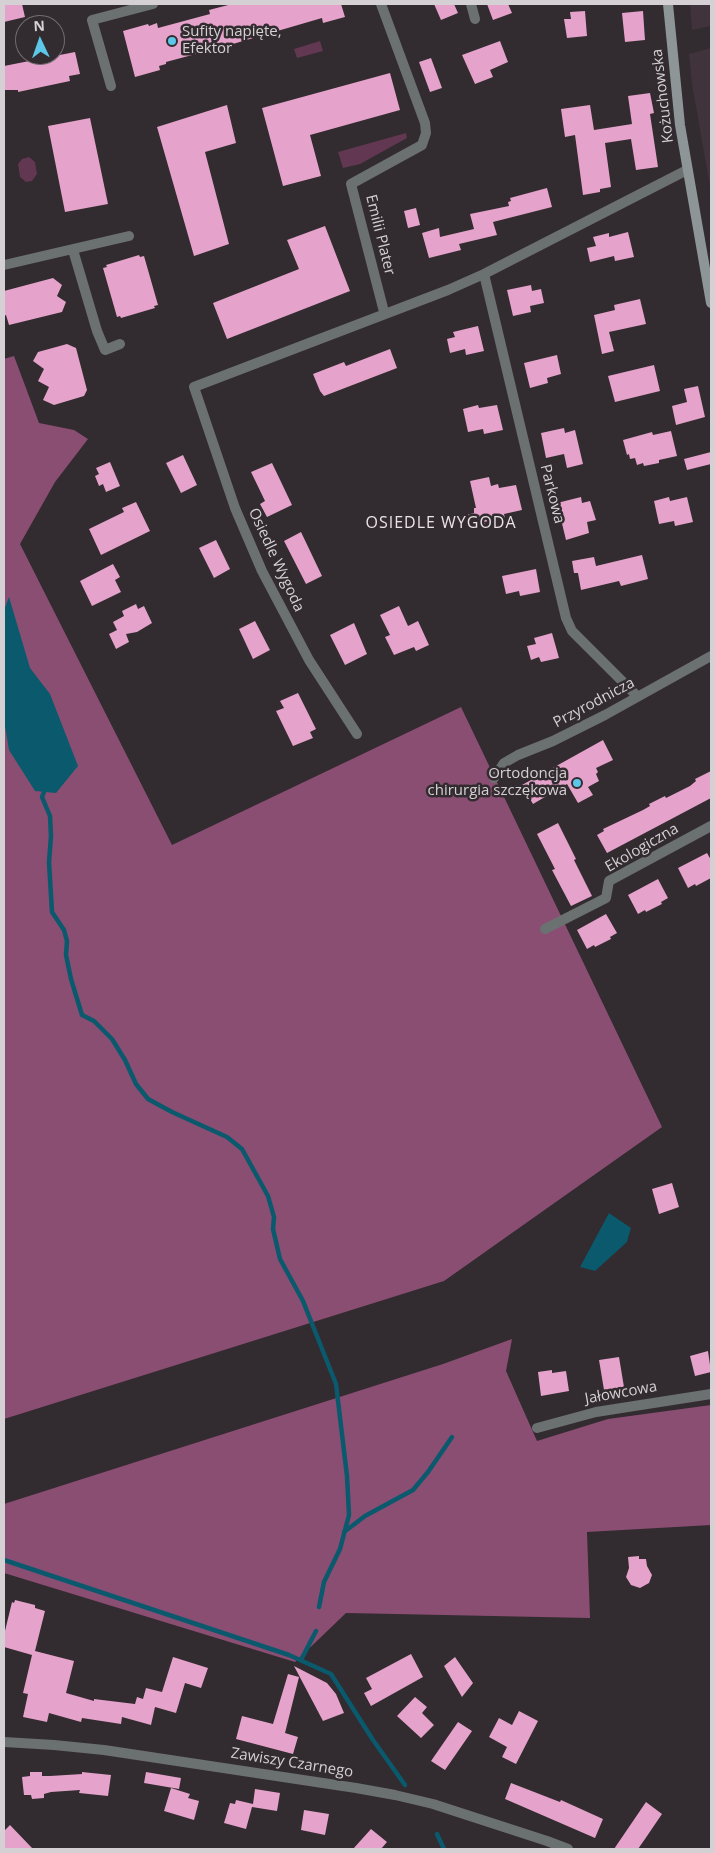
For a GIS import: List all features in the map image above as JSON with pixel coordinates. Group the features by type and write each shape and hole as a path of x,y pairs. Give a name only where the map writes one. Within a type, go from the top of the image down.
{"main road":[{"name":"Kożuchowska","path":"668,4 680,125 711,303"}],"street":[{"path":"111,86 92,20 153,4"},
{"name":"Emilii Plater","path":"381,4 425,123 426,133 422,145 351,184 382,308 386,314"},
{"path":"471,4 475,19"},
{"path":"386,314 484,274 687,170"},
{"path":"4,264 129,236"},
{"path":"73,250 97,331 105,350 120,344"},
{"name":"Parkowa","path":"484,274 566,618 572,631 637,696"},
{"name":"Osiedle Wygoda","path":"357,734 309,660 262,571 235,508 194,387 386,314"},
{"name":"Przyrodnicza","path":"494,778 504,763 511,759 554,741 605,716 637,696 711,656"},
{"name":"Ekologiczna","path":"545,929 606,898 609,881 711,826"},
{"name":"Jałowcowa","path":"537,1428 596,1412 711,1394"},
{"name":"Zawiszy Czarnego","path":"4,1742 104,1750 385,1793 433,1804 568,1849"}],"shaded area":[{"path":"690,4 711,4 711,26 692,30"},
{"path":"320,41 323,51 297,58 294,49"},
{"path":"711,48 711,192 692,84 689,54"},
{"path":"406,133 407,138 360,164 343,168 338,152"},
{"path":"29,157 35,162 37,174 32,181 26,182 20,177 18,164 22,159"},
{"path":"14,356 39,423 74,430 88,439 55,482 20,544 172,845 461,707 662,1127 444,1281 4,1419 4,359"},
{"path":"512,1339 506,1371 537,1441 608,1419 711,1405 711,1525 587,1532 590,1618 346,1613 295,1662 4,1573 4,1504 443,1364"}],"water":[{"path":"9,597 30,668 50,694 78,766 56,793 35,791 9,750 4,720 4,610"},
{"path":"609,1213 631,1228 627,1242 595,1271 580,1267"}],"building":[{"path":"4,4 22,4 25,15 15,15 15,19 4,22"},
{"path":"232,4 341,4 345,17 323,23 322,18 226,46 227,48 212,53 211,50 166,62 166,64 159,66 160,70 135,77 123,31 157,23 158,28 210,14 209,10"},
{"path":"434,4 454,4 458,13 441,20"},
{"path":"487,4 508,4 512,13 493,20"},
{"path":"585,11 587,36 567,38 564,19 571,19 570,12"},
{"path":"643,11 645,40 625,42 622,13"},
{"path":"500,41 508,62 490,70 493,77 475,84 462,55"},
{"path":"75,52 80,74 69,76 70,81 18,92 18,90 4,90 4,66 15,64 65,65 65,54"},
{"path":"431,58 442,88 430,92 419,62"},
{"path":"390,73 400,110 310,135 321,176 283,186 262,108"},
{"path":"650,93 654,113 650,114 658,167 636,170 631,139 605,143 611,187 600,189 600,192 583,195 575,135 565,137 561,109 590,105 594,130 632,124 628,96"},
{"path":"227,105 236,143 205,152 229,244 194,256 157,127"},
{"path":"90,118 108,204 65,212 48,126"},
{"path":"547,188 552,207 493,222 497,235 459,244 461,250 429,258 422,233 439,228 440,237 474,229 470,214 509,206 510,198"},
{"path":"416,208 420,225 408,228 404,211"},
{"path":"325,226 350,291 227,339 213,303 299,269 287,240"},
{"path":"628,232 634,257 615,261 614,256 590,262 587,248 596,246 593,237 609,233 609,237"},
{"path":"139,255 140,257 144,256 158,305 154,306 155,308 121,318 120,316 117,317 103,268 107,267 106,265"},
{"path":"53,278 62,285 57,296 66,302 62,312 9,325 6,315 4,316 4,291"},
{"path":"531,285 532,291 541,289 544,303 530,306 531,312 513,316 507,290"},
{"path":"640,299 646,324 609,332 614,351 602,354 594,315 615,310 614,305"},
{"path":"478,326 484,351 466,355 465,349 450,353 447,339 455,337 453,332"},
{"path":"67,344 76,348 87,390 84,396 54,405 43,400 49,387 38,381 44,369 33,361 38,352"},
{"path":"390,349 397,368 324,396 320,391 313,374 344,362 346,366"},
{"path":"557,355 561,374 547,378 548,383 530,388 524,363"},
{"path":"654,365 660,391 615,402 608,376"},
{"path":"698,386 705,417 676,425 672,406 687,402 684,389"},
{"path":"478,405 479,408 497,405 503,430 484,434 483,429 468,432 463,409"},
{"path":"564,428 565,433 575,430 583,464 567,468 564,454 546,458 541,433"},
{"path":"671,431 677,456 644,466 643,463 637,465 635,458 630,459 629,454 627,455 623,440 652,432 653,435"},
{"path":"711,452 711,464 687,470 684,459"},
{"path":"183,455 197,485 181,493 166,463"},
{"path":"110,462 120,486 106,492 103,484 99,486 95,476 99,474 96,468"},
{"path":"272,463 292,505 267,517 260,504 265,501 251,472"},
{"path":"489,477 491,486 498,484 499,488 516,485 522,510 504,514 505,518 484,522 485,524 470,528 467,515 474,513 474,508 476,508 470,481"},
{"path":"581,497 582,503 590,501 596,520 587,522 589,533 566,540 557,503"},
{"path":"669,497 670,501 687,497 693,522 675,526 674,521 659,524 654,501"},
{"path":"136,502 150,531 101,555 89,529 124,512 122,508"},
{"path":"301,532 322,576 306,584 284,541"},
{"path":"216,540 230,569 214,578 199,548"},
{"path":"642,555 648,579 621,586 619,581 581,590 578,573 574,573 572,561 594,557 596,566"},
{"path":"113,564 120,577 115,580 121,592 92,606 80,581"},
{"path":"536,569 540,592 520,596 519,591 506,594 502,576"},
{"path":"136,604 138,609 144,606 152,623 137,632 126,634 129,642 116,649 109,634 117,630 113,622 124,616 122,611"},
{"path":"399,606 408,626 418,621 429,645 416,651 414,647 394,655 385,637 390,635 380,615"},
{"path":"255,621 270,650 253,659 239,629"},
{"path":"354,623 367,654 345,665 330,635"},
{"path":"552,633 559,658 541,662 539,657 531,660 527,646 536,644 534,638"},
{"path":"298,693 316,729 310,732 313,738 293,746 276,711 284,708 280,701"},
{"path":"603,740 613,760 596,768 599,781 588,787 593,795 578,803 567,784 533,804 522,785"},
{"path":"711,771 711,798 607,853 597,835 604,831 603,829 643,810 650,806 649,804 665,796 666,798 690,786 696,781 695,779"},
{"path":"558,823 592,896 571,906 552,870 555,869 537,834"},
{"path":"707,853 711,860 711,878 688,888 678,868"},
{"path":"658,879 668,898 661,902 662,904 638,914 628,895"},
{"path":"606,914 617,933 610,937 611,939 587,949 577,930"},
{"path":"672,1183 679,1207 659,1214 652,1189"},
{"path":"708,1351 711,1372 695,1376 690,1356"},
{"path":"619,1357 624,1387 604,1390 599,1360"},
{"path":"552,1370 552,1373 566,1371 569,1391 541,1396 538,1372"},
{"path":"639,1556 639,1559 646,1559 647,1566 652,1575 649,1583 640,1588 631,1585 626,1577 629,1568 628,1557"},
{"path":"15,1600 35,1605 35,1608 45,1611 35,1651 74,1661 66,1693 94,1701 94,1699 135,1704 137,1697 143,1699 146,1688 162,1692 173,1657 208,1668 201,1688 185,1683 176,1713 155,1707 151,1725 122,1717 121,1724 82,1718 81,1722 49,1713 47,1722 23,1717 28,1694 23,1693 32,1655 4,1647 4,1635 12,1602 14,1603"},
{"path":"411,1654 423,1677 371,1706 364,1693 372,1689 366,1678"},
{"path":"455,1657 473,1683 462,1697 444,1666"},
{"path":"294,1666 327,1683 336,1694 344,1713 323,1721"},
{"path":"288,1674 299,1677 285,1733 298,1737 293,1754 236,1739 242,1716 273,1724"},
{"path":"415,1697 427,1707 422,1713 434,1725 421,1738 397,1716"},
{"path":"519,1711 538,1721 516,1764 502,1757 507,1747 489,1737 499,1718 512,1725"},
{"path":"458,1722 472,1731 445,1770 431,1761"},
{"path":"30,1772 42,1772 42,1776 82,1774 82,1772 111,1775 108,1796 79,1793 80,1790 51,1792 44,1794 44,1798 32,1799 31,1795 24,1795 22,1777 30,1776"},
{"path":"146,1772 181,1778 179,1789 144,1783"},
{"path":"511,1783 560,1802 561,1800 603,1819 595,1838 505,1799"},
{"path":"171,1788 190,1794 188,1798 199,1801 194,1820 164,1811"},
{"path":"255,1789 280,1793 277,1811 252,1807 246,1829 224,1823 230,1803 235,1804 236,1800 253,1804"},
{"path":"646,1802 662,1814 645,1839 638,1849 614,1849"},
{"path":"304,1810 329,1814 325,1835 301,1830"},
{"path":"10,1825 33,1849 4,1849 4,1831"},
{"path":"371,1829 387,1842 381,1849 353,1849"}],"waterway":[{"path":"44,792 42,797 50,816 49,862 52,912 64,930 67,941 66,955 71,979 82,1015 94,1021 112,1039 125,1060 136,1084 148,1099 227,1137 242,1149 268,1196 274,1217 273,1229 280,1259 303,1301 336,1384 347,1476 349,1515 340,1549 324,1582 319,1607"},
{"path":"344,1532 365,1516 413,1490 452,1437"},
{"path":"4,1560 289,1655 331,1674 373,1740 405,1785"},
{"path":"301,1660 316,1631"},
{"path":"437,1834 444,1849"}],"place":[{"name":"Sufity napięte, Efektor","path":"172,41"},
{"name":"Ortodoncja chirurgia szczękowa","path":"577,783"}],"district":[{"name":"OSIEDLE WYGODA","path":"441,523"}]}
